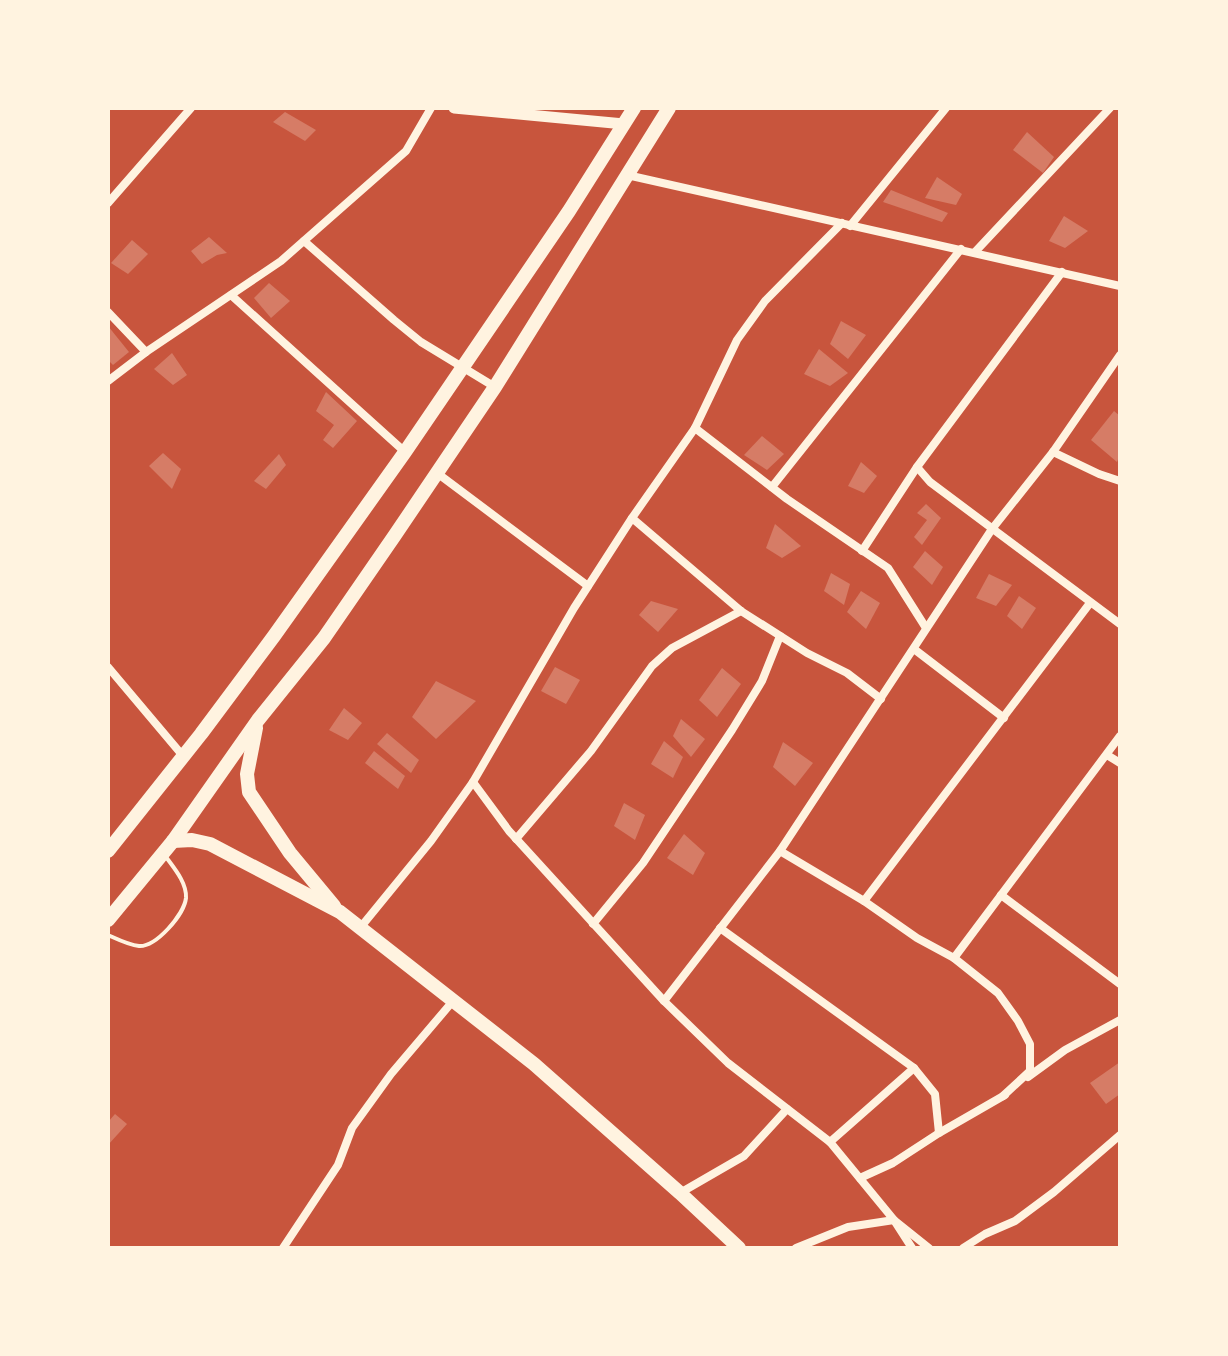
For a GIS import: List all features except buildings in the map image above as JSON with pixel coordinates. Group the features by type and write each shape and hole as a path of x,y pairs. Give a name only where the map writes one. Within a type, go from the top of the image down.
{"main road":[{"path":"108,851 274,636 405,452 569,211 634,108"},
{"path":"108,920 168,847 258,720 324,638 495,387 669,108"},
{"path":"258,720 247,774 249,792 290,853 340,912"},
{"path":"168,847 192,840 210,844 340,912 534,1064 739,1248"}],"street":[{"path":"108,203 191,108"},
{"path":"108,381 281,261 406,151 431,108"},
{"path":"454,108 528,112 624,124"},
{"path":"360,928 431,841 473,782 588,586 695,428 737,340 765,301 846,224 946,108"},
{"path":"975,252 1110,108"},
{"path":"626,174 1120,286"},
{"path":"304,241 421,342 495,387"},
{"path":"772,487 961,249"},
{"path":"862,551 917,467 1062,272"},
{"path":"231,295 405,452"},
{"path":"108,312 146,352"},
{"path":"664,1001 780,851 992,529 1053,452 1120,355"},
{"path":"695,428 826,527 888,568 926,628"},
{"path":"1053,452 1120,481"},
{"path":"917,467 930,482 1120,624"},
{"path":"437,473 588,586"},
{"path":"632,518 741,611 847,673 881,699"},
{"path":"864,901 1090,603"},
{"path":"516,839 591,751 652,666 672,648 741,611"},
{"path":"593,924 643,863 732,730 762,681 780,636"},
{"path":"914,649 1004,718"},
{"path":"108,667 183,756"},
{"path":"954,958 1120,736"},
{"path":"1107,755 1120,763"},
{"path":"473,782 516,839 664,1001 728,1063 830,1142 894,1220 912,1248"},
{"path":"780,851 954,958 998,993 1030,1044 1030,1071 1003,1096"},
{"path":"1001,895 1120,984"},
{"path":"720,928 914,1068 935,1094 939,1133"},
{"path":"283,1248 338,1165 352,1128 391,1074 453,1001"},
{"path":"860,1178 893,1163 1003,1096 1065,1050 1120,1020"},
{"path":"830,1142 914,1068"},
{"path":"680,1193 744,1156 787,1109"},
{"path":"963,1248 1015,1221 1120,1135"},
{"path":"796,1248 848,1227 894,1220 929,1248"}],"lane":[{"path":"108,935 139,946 154,943 180,912 186,897 168,847"}]}
